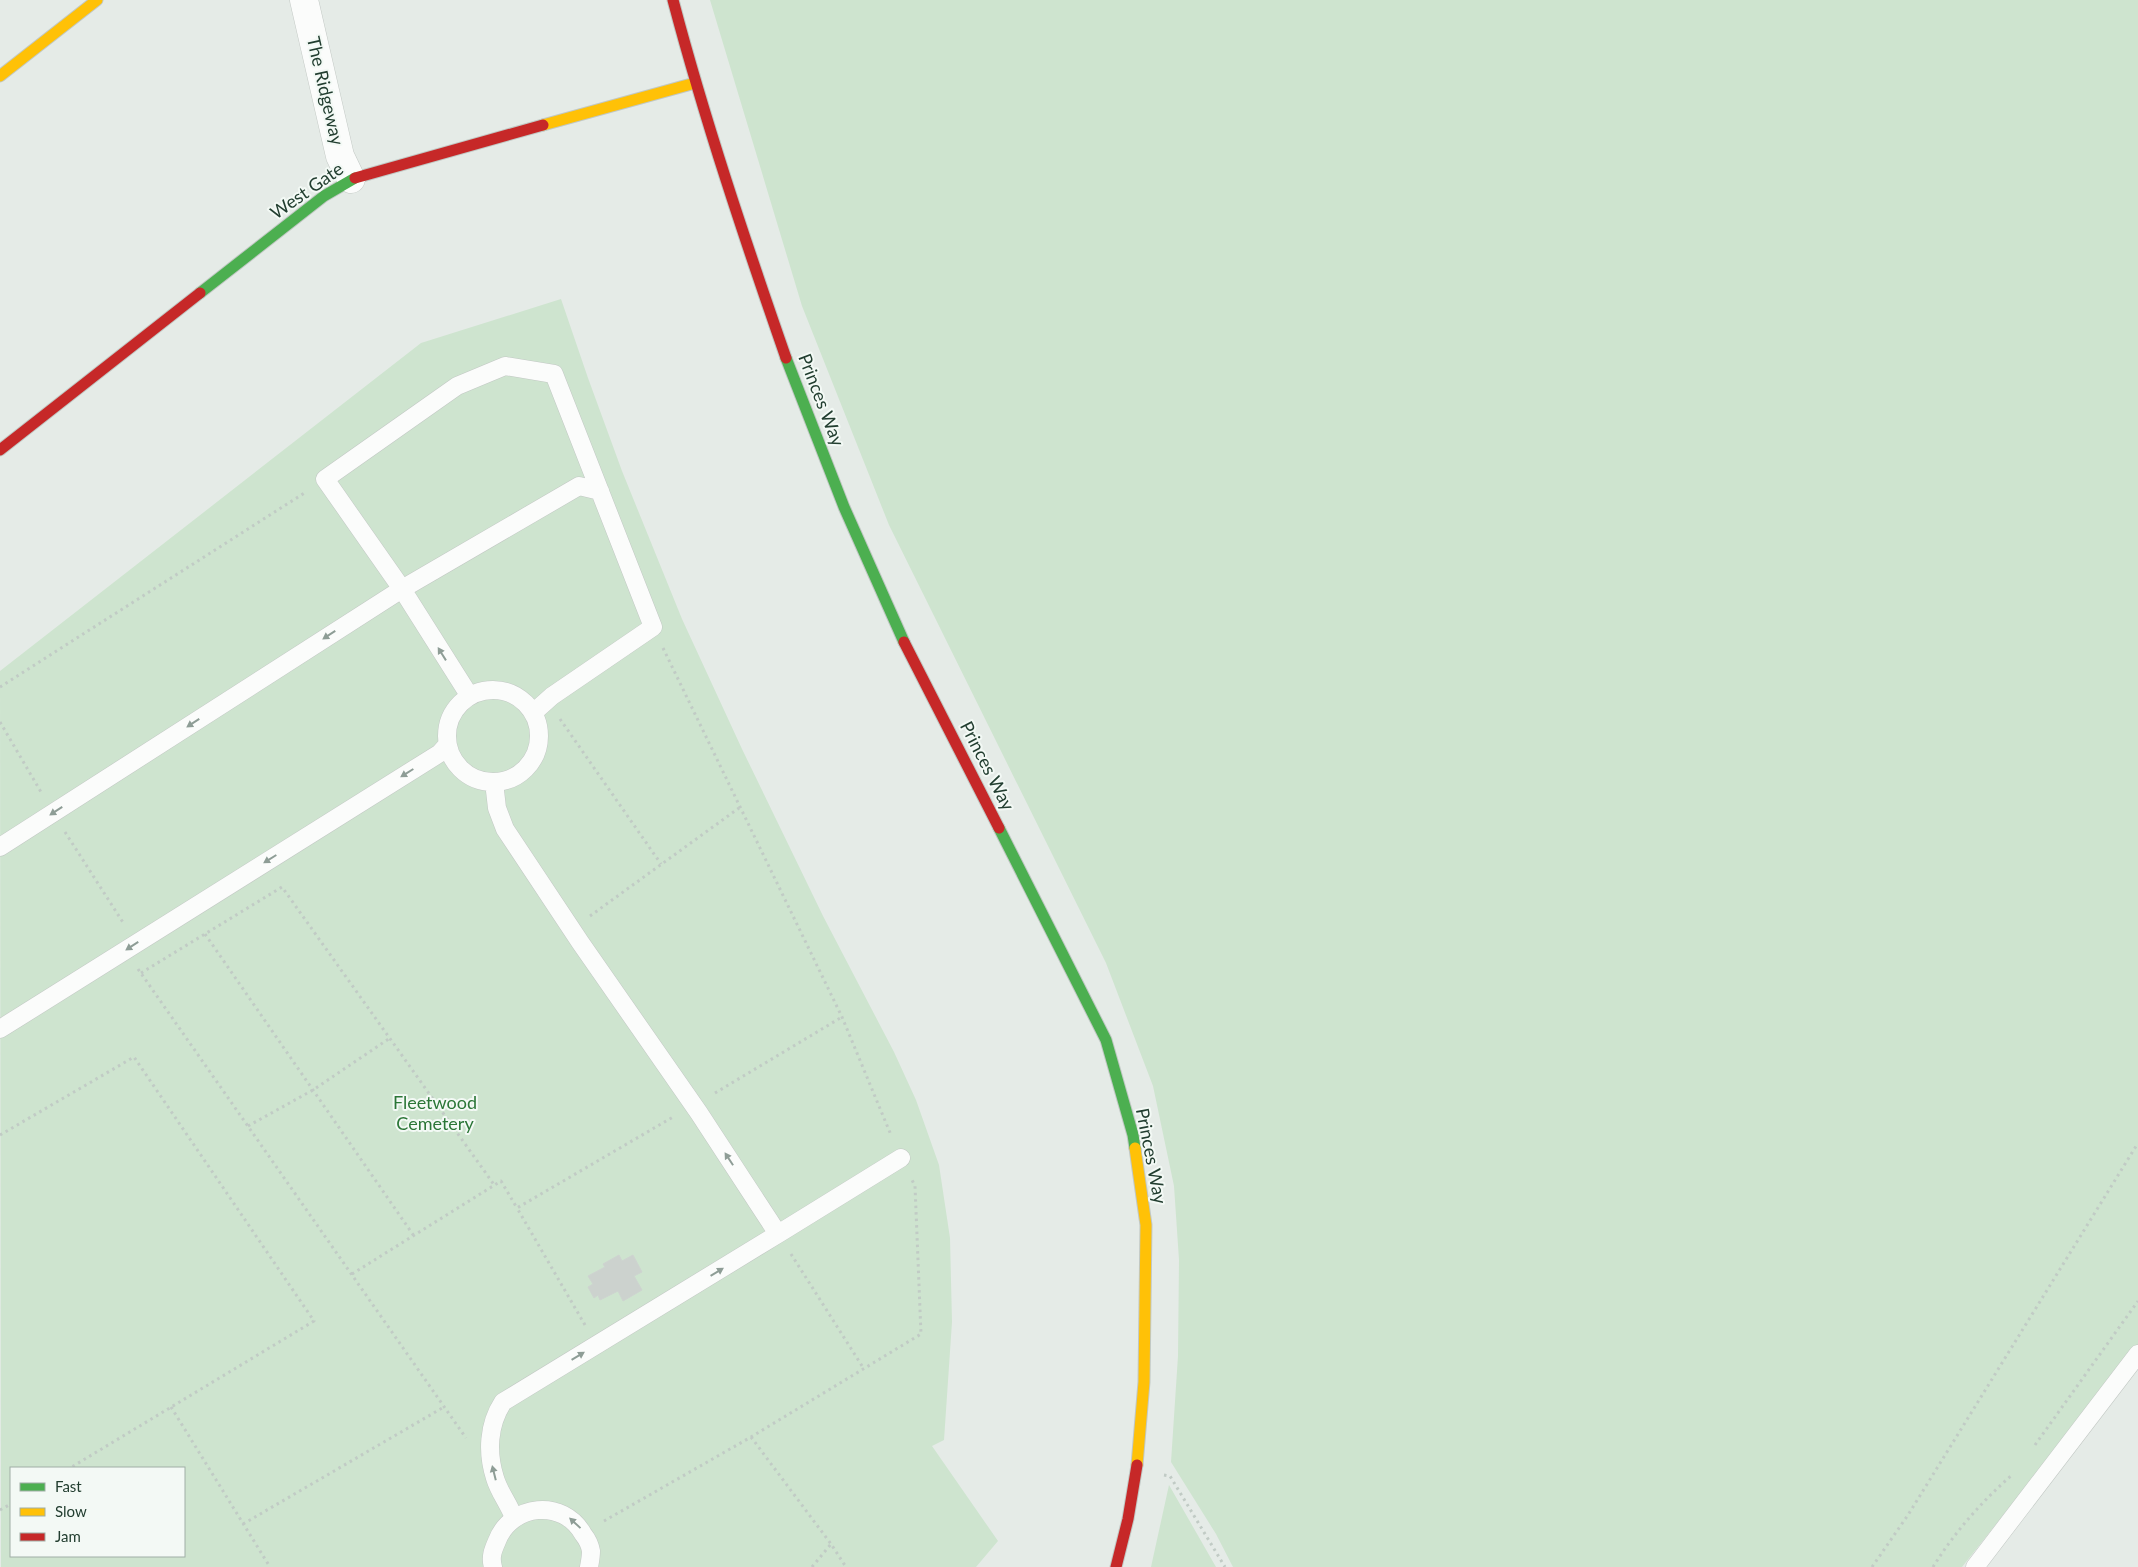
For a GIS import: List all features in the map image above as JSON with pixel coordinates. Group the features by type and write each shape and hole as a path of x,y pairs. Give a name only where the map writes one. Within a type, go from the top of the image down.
{"street":[{"path":"0,76 97,0"},
{"name":"The Ridgeway","path":"304,0 340,156 351,179"},
{"name":"Princes Way","path":"673,0 695,83 737,218 792,378 844,507 905,644 1106,1040 1133,1135 1146,1225 1144,1373 1136,1471 1128,1518 1116,1567"},
{"name":"West Gate","path":"0,450 324,196 351,179 695,83"}],"lane":[{"path":"468,695 402,589 325,479 457,386 505,366 554,374 653,627 547,700 533,713"},
{"path":"0,846 402,589 579,486 600,491"},
{"path":"487,689 506,691 514,694 527,704 533,713 539,728 536,754 521,772 510,779 494,782 474,778 458,767 452,760 446,745 446,733 450,717 468,695 487,689"},
{"path":"0,1029 440,753 446,745"},
{"path":"494,782 497,808 505,829 572,930 694,1106 778,1234"},
{"path":"514,1518 496,1480 489,1449 496,1413 503,1402 901,1158"},
{"path":"1974,1567 2138,1354"},
{"path":"493,1567 492,1553 501,1529 523,1513 540,1509 555,1511 571,1519 583,1533 591,1551 589,1567"}],"path":[{"path":"0,687 325,479"},
{"path":"583,1533 751,1438 921,1334 915,1186 901,1158 842,1016 739,808 653,627"},
{"path":"547,700 661,864"},
{"path":"572,930 739,808"},
{"path":"141,973 282,887 495,1186"},
{"path":"205,934 414,1236"},
{"path":"125,950 467,1439"},
{"path":"517,1208 694,1106 842,1016"},
{"path":"248,1126 313,1090 390,1038"},
{"path":"0,1136 134,1057 314,1321 72,1467"},
{"path":"1872,1567 1908,1515 2138,1143"},
{"path":"352,1274 501,1182 596,1345"},
{"path":"778,1234 864,1369"},
{"path":"2034,1446 2071,1392 2124,1324 2138,1301"},
{"path":"171,1407 270,1567"},
{"path":"243,1524 444,1407"},
{"path":"751,1438 831,1544 846,1567"},
{"path":"1136,1471 1170,1476 1225,1567"},
{"path":"1933,1567 1945,1548 1973,1514 1997,1488 2014,1474"},
{"path":"812,1567 831,1544"}],"green space":[{"path":"710,0 2138,0 2138,1345 1962,1567 1233,1567 1216,1534 1171,1462 1178,1356 1179,1260 1174,1186 1153,1086 1106,963 889,525 802,306"},
{"name":"Fleetwood Cemetery","path":"561,299 622,471 682,619 742,749 823,916 894,1052 916,1100 939,1165 950,1238 952,1322 944,1440 932,1446 998,1541 976,1567 1,1567 0,671 421,343"},
{"path":"1169,1485 1216,1567 1151,1567"}],"building":[{"path":"619,1255 622,1261 633,1255 642,1272 634,1276 642,1290 623,1301 618,1291 600,1300 598,1295 594,1298 588,1287 593,1284 588,1276 605,1267 603,1264"}],"traffic: fast":[{"path":"200,293 324,196 355,178"},
{"path":"786,358 844,507 904,642"},
{"path":"999,828 1106,1040 1135,1148"}],"traffic: slow":[{"path":"0,76 97,0"},
{"path":"543,125 695,83"},
{"path":"1135,1148 1146,1225 1144,1382 1137,1465"}],"traffic: jam":[{"path":"673,0 726,180 786,358"},
{"path":"355,178 543,125"},
{"path":"0,450 200,293"},
{"path":"904,642 999,828"},
{"path":"1116,1567 1128,1519 1137,1465"}]}
